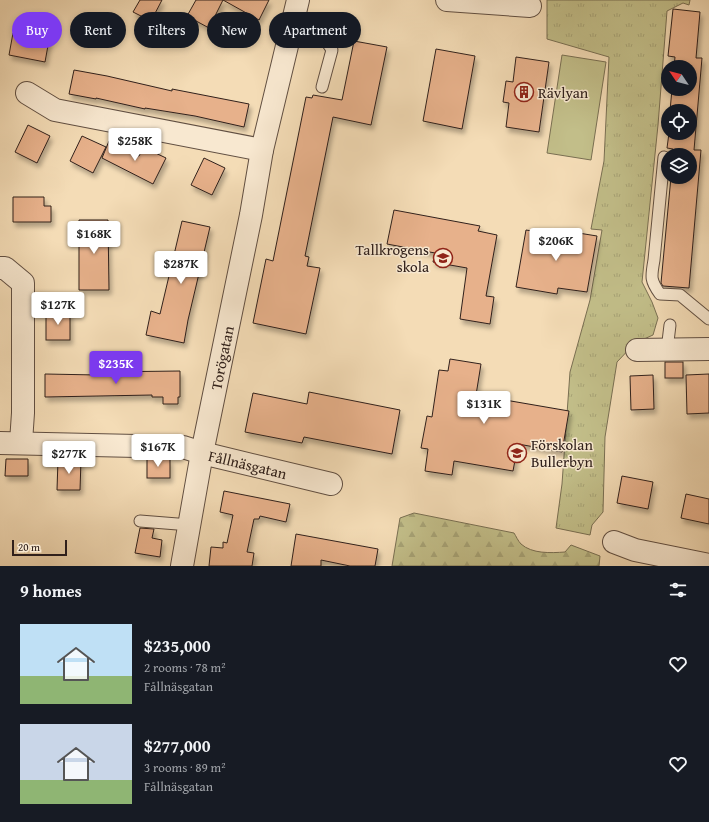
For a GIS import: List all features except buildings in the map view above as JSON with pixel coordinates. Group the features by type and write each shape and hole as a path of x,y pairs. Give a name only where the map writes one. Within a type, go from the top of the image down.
{"street":[{"name":"Torögatan","path":"295,12 298,0"},
{"path":"448,0 530,6"},
{"name":"Torögatan","path":"182,566 202,453 251,215 262,150 287,48"},
{"path":"27,93 55,110 262,150"},
{"name":"Fållnäsgatan","path":"0,268 5,268 23,283 23,413 11,442 183,446 202,453 331,484"},
{"path":"638,350 709,349"},
{"path":"614,542 635,550 709,564"}],"lane":[{"path":"322,87 332,50 331,48"},
{"path":"661,184 651,276 654,286 660,294 680,295 709,319"},
{"path":"667,350 670,324"},
{"path":"140,521 190,525"}],"green space":[{"path":"547,0 690,0 689,5 683,3 667,11 663,60 661,60 661,87 658,125 642,282 658,318 653,335 635,343 617,362 605,437 603,512 592,525 590,535 556,528 562,484 570,372 590,300 602,230 591,229 604,161 609,57 547,39"},
{"path":"562,55 606,62 591,160 547,153"},
{"path":"414,513 514,533 521,544 531,550 548,553 565,552 571,545 600,556 599,566 392,566 400,518"}],"place":[{"name":"Rävlyan","path":"524,92"},
{"name":"Tallkrogens skola","path":"443,258"},
{"name":"Förskolan Bullerbyn","path":"517,453"}]}
